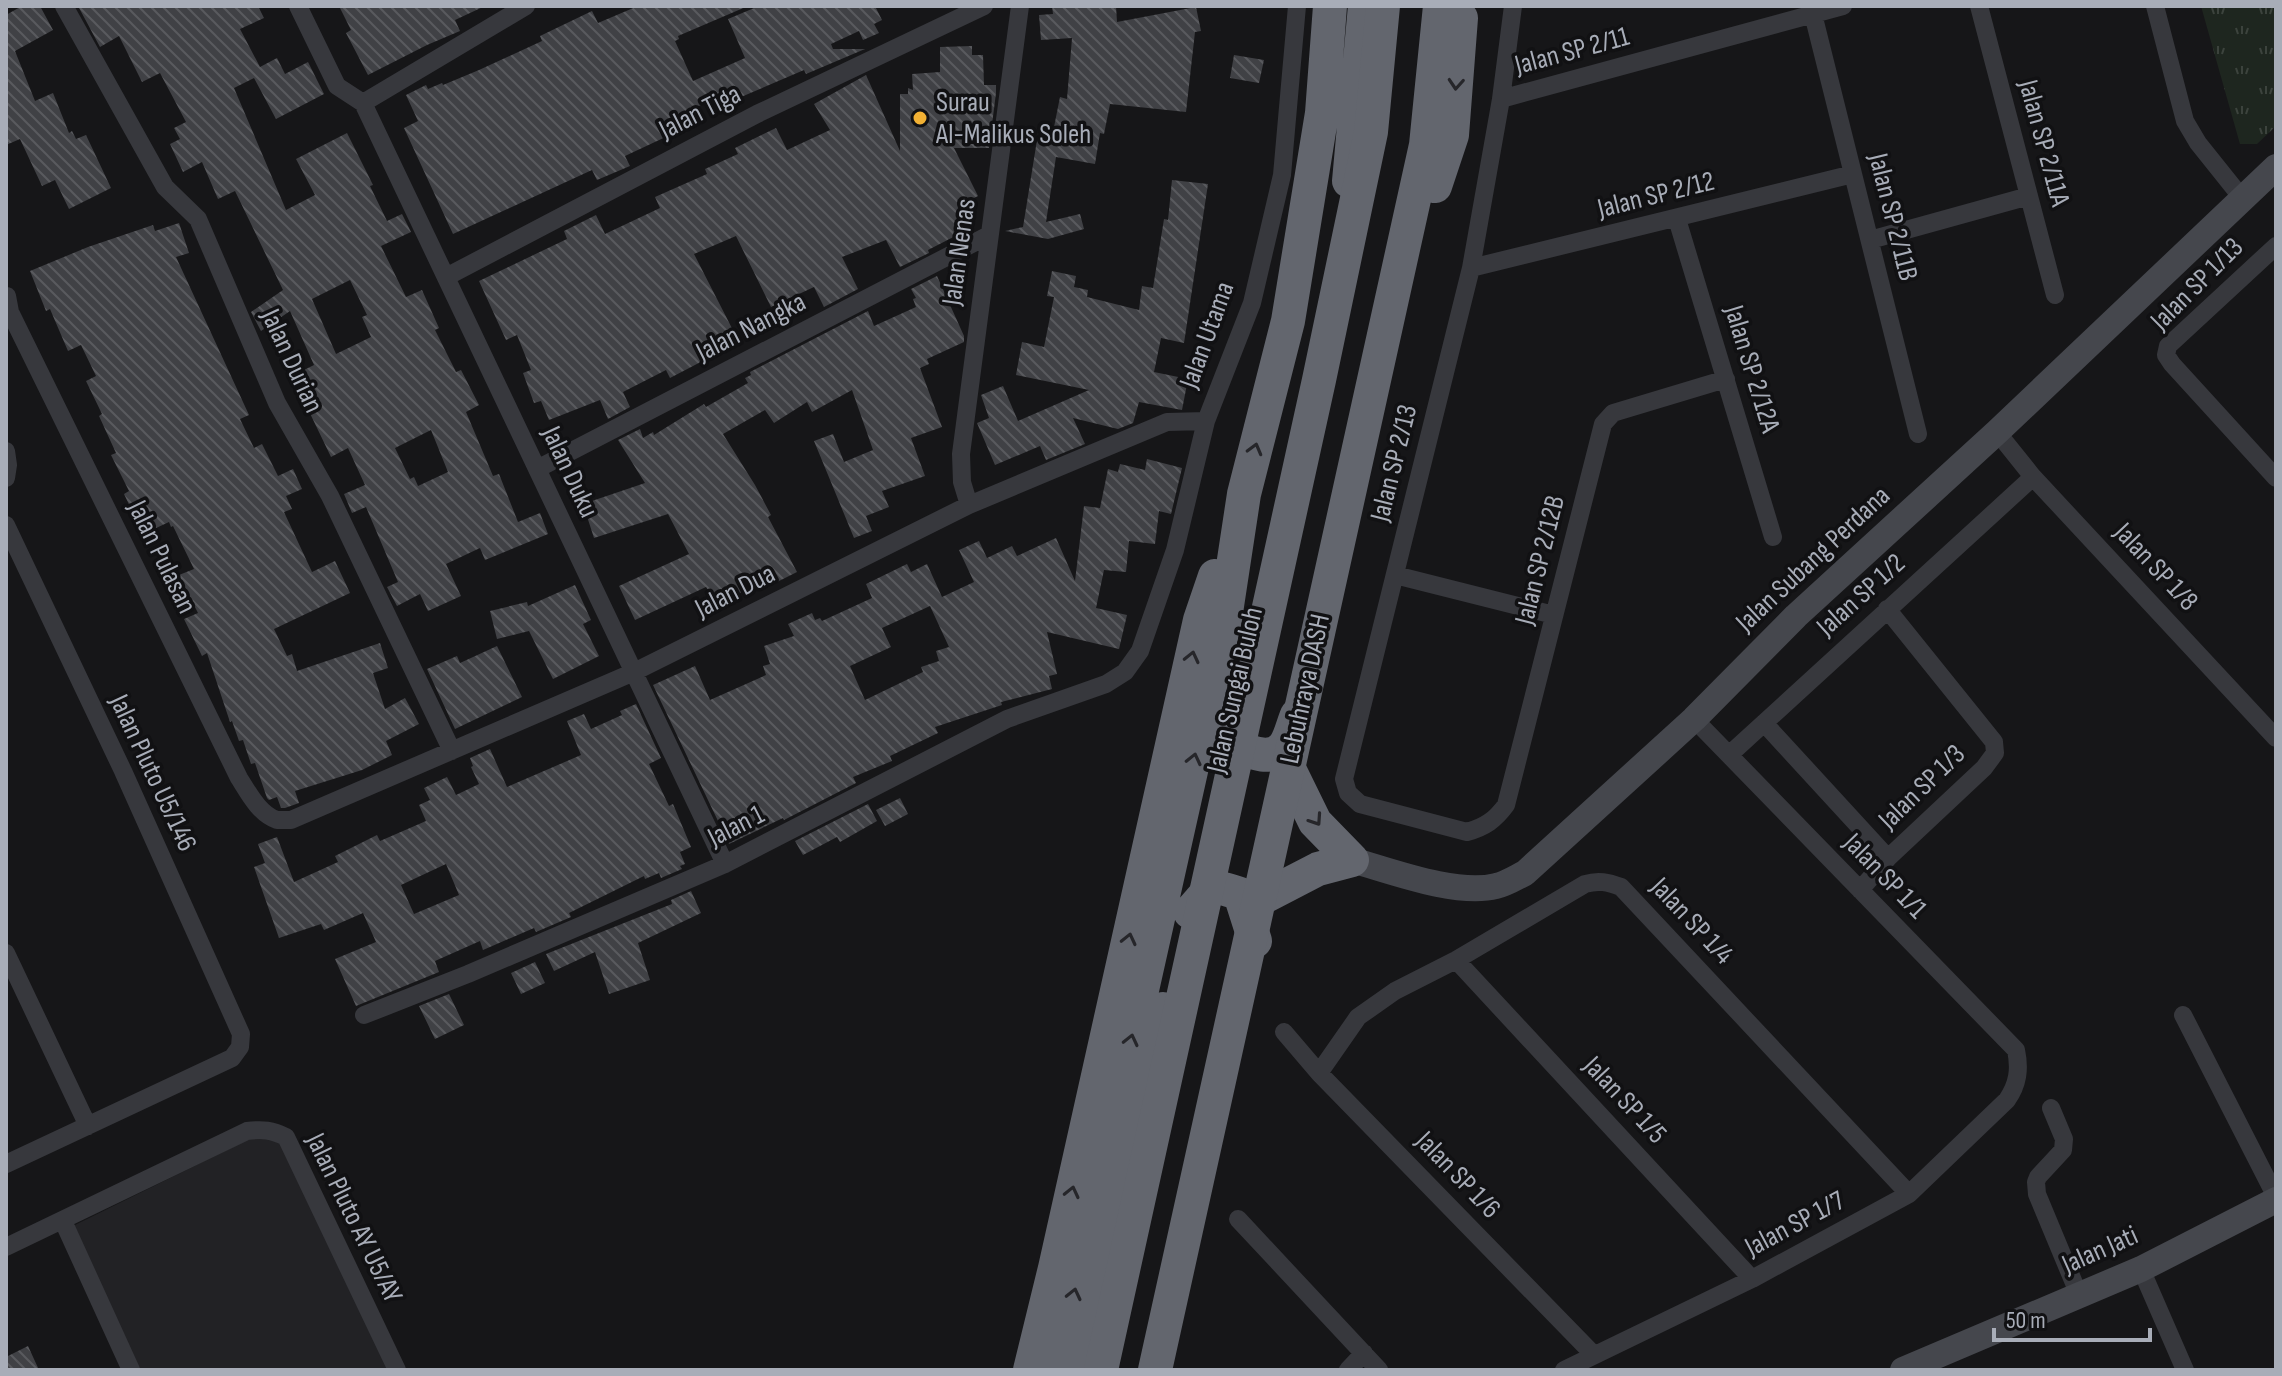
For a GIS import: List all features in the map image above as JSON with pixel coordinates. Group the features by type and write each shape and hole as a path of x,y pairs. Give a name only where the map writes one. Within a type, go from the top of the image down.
{"highway":[{"path":"1030,1370 1200,620 1244,494 1288,321 1322,113 1330,6"},
{"name":"Jalan Sungai Buloh","path":"1082,1370 1348,186 1365,6"},
{"name":"Lebuhraya DASH","path":"1101,1370 1316,396 1371,132 1383,6"},
{"path":"1163,1370 1236,1072 1291,773 1425,156 1439,6"},
{"name":"Lebuhraya DASH","path":"1155,1370 1426,145 1439,6"},
{"path":"1381,346 1452,135 1462,6"},
{"path":"1057,1370 1225,619 1244,494"},
{"path":"1227,727 1233,745 1251,753 1270,755 1283,748 1313,673"},
{"path":"1266,896 1318,869 1352,860 1315,822 1291,773"},
{"path":"1184,918 1212,888 1221,887 1240,894 1257,948"}],"street":[{"name":"Jalan Durian","path":"64,6 165,187 198,219 277,403 330,496 452,751"},
{"path":"298,6 337,86 363,103 516,8"},
{"name":"Jalan Tiga","path":"446,277 757,114 984,6"},
{"name":"Jalan Nenas","path":"969,505 962,482 961,454 1020,6"},
{"name":"Jalan Utama","path":"1125,672 1140,651 1175,550 1206,421 1252,303 1282,175 1297,6"},
{"name":"Jalan SP 2/13","path":"1480,829 1467,832 1360,804 1348,793 1344,779 1471,268 1501,99 1513,6"},
{"name":"Jalan SP 2/11","path":"1501,99 1843,6"},
{"name":"Jalan SP 2/11A","path":"1979,6 2055,295"},
{"path":"2155,6 2185,121 2198,143 2242,198"},
{"name":"Jalan SP 2/11B","path":"1813,14 1918,434"},
{"name":"Jalan Duku","path":"363,103 725,864"},
{"name":"Jalan Subang Perdana","path":"1352,860 1452,886 1479,889 1509,882 1525,873 1694,719 1796,616 1997,432 2276,167"},
{"name":"Jalan SP 2/12","path":"1471,268 1853,174"},
{"path":"1870,240 2029,196"},
{"name":"Jalan SP 2/12A","path":"1677,219 1773,537"},
{"name":"Jalan Nangka","path":"537,469 989,235"},
{"name":"Jalan SP 1/13","path":"2274,251 2168,346 2166,355 2276,478"},
{"name":"Jalan Pulasan","path":"7,296 10,312 239,778 262,810 277,820 291,820"},
{"name":"Jalan SP 2/12B","path":"1480,829 1495,820 1506,805 1603,424 1613,413 1726,379"},
{"name":"Jalan Dua","path":"291,820 634,672 969,505 1167,422 1206,421"},
{"name":"Jalan SP 1/8","path":"1997,432 2033,477 2276,738"},
{"path":"6,451 6,478"},
{"name":"Jalan SP 1/2","path":"1729,755 2033,477"},
{"name":"Jalan Pluto U5/146","path":"6,525 123,771 241,1034 240,1047 232,1058 88,1126"},
{"path":"1395,575 1554,615"},
{"name":"Jalan SP 1/3","path":"1860,890 1888,858 1984,768 1995,753 1994,742 1887,609"},
{"name":"Jalan 1","path":"364,1015 725,864 1007,719 1106,684 1125,672"},
{"name":"Jalan SP 1/1","path":"1694,719 2016,1050 2019,1065 2017,1079"},
{"path":"1764,723 1888,858"},
{"name":"Jalan SP 1/4","path":"1319,1073 1358,1017 1395,991 1456,960 1585,884 1607,881 1621,887 1909,1194"},
{"path":"6,953 88,1126 6,1164"},
{"name":"Jalan SP 1/5","path":"1456,960 1752,1279"},
{"path":"2183,1015 2276,1198"},
{"name":"Jalan SP 1/6","path":"1284,1032 1319,1073 1594,1355"},
{"name":"Jalan SP 1/7","path":"1564,1370 1752,1279 1909,1194 2007,1100 2017,1079"},
{"path":"2051,1108 2064,1139 2063,1150 2038,1177 2037,1194 2079,1295"},
{"name":"Jalan Pluto AY U5/AY","path":"6,1247 247,1131 271,1130 286,1137 397,1370"},
{"name":"Jalan Jati","path":"1903,1370 1938,1363 2079,1295 2141,1269 2276,1198"},
{"path":"1238,1219 1379,1370"},
{"path":"63,1221 131,1370"},
{"path":"2141,1269 2185,1370"},
{"path":"1348,1370 1364,1353"}],"shaded area":[{"path":"266,1136 280,1143 388,1370 140,1370 73,1226 247,1140"}],"green space":[{"path":"2201,6 2276,6 2276,126 2257,144 2240,144"}],"building":[{"path":"22,6 40,6 53,30 15,51 35,101 53,93 69,133 72,131 76,139 86,135 111,188 69,209 55,180 42,186 20,139 6,145 6,15"},
{"path":"78,6 258,6 264,18 240,29 260,67 277,58 285,74 308,62 324,94 276,119 254,78 234,88 286,210 315,195 296,159 347,133 387,221 402,214 411,232 381,246 406,297 422,290 439,328 435,330 456,372 461,370 479,405 466,412 493,476 499,474 518,522 540,513 548,534 485,560 480,548 446,564 461,596 428,611 420,594 397,606 387,587 398,582 366,507 352,513 344,494 365,485 348,448 331,457 292,376 314,365 290,311 261,331 251,312 283,290 235,191 218,199 202,162 183,172 170,144 180,139 174,128 186,122 160,73 142,82 119,36 100,47","holes":["350,280 367,315 362,317 371,337 336,354 312,299","431,430 448,472 418,486 414,477 410,479 395,448"]},
{"path":"339,6 485,6 455,20 460,31 368,75 346,33 351,30"},
{"path":"638,6 748,6 678,36 679,39 675,41 693,81 745,58 728,19 759,6 875,6 882,20 874,24 879,33 863,40 859,31 831,44 833,49 865,49 806,74 804,70 717,110 712,100 666,121 672,134 625,156 630,166 597,180 592,170 453,234 404,128 418,121 406,95 426,85 428,89 443,85 479,70 542,41 540,36 592,11 598,23"},
{"path":"1052,6 1116,6 1117,22 1196,7 1201,31 1195,32 1186,112 1110,104 1104,134 1100,133 1095,164 1056,157 1046,222 1080,214 1084,229 1048,239 1005,231 1023,227 1037,140 1051,142 1060,97 1067,99 1072,38 1041,40 1039,15 1053,14"},
{"path":"972,46 972,55 983,55 984,85 996,85 996,93 989,148 954,148 978,196 958,206 969,229 900,267 886,240 842,257 858,289 824,307 814,287 771,307 736,236 694,254 739,342 670,378 666,370 623,392 630,407 608,419 600,400 549,420 541,401 534,403 523,373 531,370 517,335 506,340 479,281 567,239 564,231 596,215 605,234 660,208 655,197 707,174 705,169 738,154 735,148 776,128 787,150 830,130 814,104 866,75 900,151 900,94 908,94 908,88 913,90 912,74 940,72 940,47"},
{"path":"1234,55 1264,60 1259,83 1230,78"},
{"path":"1172,180 1208,184 1184,343 1161,338 1154,372 1188,379 1182,410 1139,402 1133,423 1118,429 1073,418 1085,444 1046,460 1040,446 995,465 977,423 989,418 981,395 1003,386 1018,421 1089,390 1016,375 1022,342 1044,347 1054,297 1047,296 1052,271 1076,276 1074,287 1088,290 1087,297 1139,310 1142,286 1153,288 1164,219 1168,220"},
{"path":"179,223 189,253 176,257 249,415 240,419 254,448 262,444 278,476 293,469 302,489 286,496 292,509 284,512 312,572 335,561 350,593 274,629 287,656 292,654 297,671 380,643 388,668 373,673 385,709 405,698 419,724 386,741 392,755 362,770 295,791 299,803 285,808 281,808 277,797 267,798 255,763 251,764 243,740 239,741 230,722 207,653 202,656 184,619 198,613 179,575 194,569 169,522 154,529 147,514 136,519 124,494 129,491 111,455 116,453 99,416 102,414 86,381 96,376 81,345 68,351 50,309 46,311 30,271 153,225 155,231"},
{"path":"937,276 964,342 927,359 929,364 920,368 942,427 911,438 925,476 882,491 889,507 866,516 872,531 854,538 814,441 833,434 844,462 873,450 852,390 812,412 807,402 774,423 765,410 723,434 755,485 797,572 759,591 755,585 718,605 706,587 635,620 619,586 689,554 668,514 594,538 583,504 645,483 618,440 640,429 643,438 653,432 654,435 704,404 706,407 748,383 745,378 751,375 750,372 868,311 874,326 916,307 913,299 916,298 911,289"},
{"path":"1147,459 1182,468 1171,514 1159,511 1155,544 1129,541 1126,572 1104,570 1096,608 1127,615 1119,649 1047,632 1057,674 1049,676 1052,689 1001,702 1002,705 935,727 938,733 890,756 892,761 853,777 856,783 729,844 653,685 695,666 710,700 766,675 763,666 770,664 764,646 794,636 788,624 812,613 815,620 820,618 822,621 872,598 866,584 907,564 911,572 927,564 942,597 974,582 959,550 979,541 987,558 1012,546 1017,556 1056,538 1075,581 1084,506 1100,508 1108,469 1118,472 1120,464 1145,470","holes":["930,606 949,647 936,651 939,661 921,667 923,672 865,700 850,666 891,647 882,628"]},
{"path":"575,585 591,620 583,624 599,656 553,679 529,631 497,639 490,611 527,602 528,606"},
{"path":"497,646 522,697 455,729 427,669 457,656 460,663"},
{"path":"636,704 661,758 649,764 669,806 673,804 691,847 680,852 685,864 680,866 682,869 661,878 659,873 645,879 644,876 569,913 571,917 536,932 534,928 483,950 480,941 435,961 439,972 356,1006 335,959 376,942 363,913 324,930 321,924 279,938 254,867 265,863 258,844 277,837 294,882 338,862 335,856 377,835 380,841 426,821 419,805 430,800 424,788 447,777 456,795 479,784 470,758 490,749 507,787 581,755 567,721 584,714 591,729 622,715 620,711","holes":["446,864 459,895 414,914 401,885"]},
{"path":"900,798 908,814 885,826 876,810"},
{"path":"868,804 877,821 840,842 837,837 803,855 795,841"},
{"path":"691,891 701,913 638,943 650,980 609,994 595,952 554,971 546,954 672,904 671,900"},
{"path":"535,962 545,983 521,994 511,973"},
{"path":"449,994 464,1025 435,1039 419,1006"},
{"path":"28,1346 39,1370 6,1370 6,1357"}],"place":[{"name":"Surau Al-Malikus Soleh","path":"920,118"}]}
